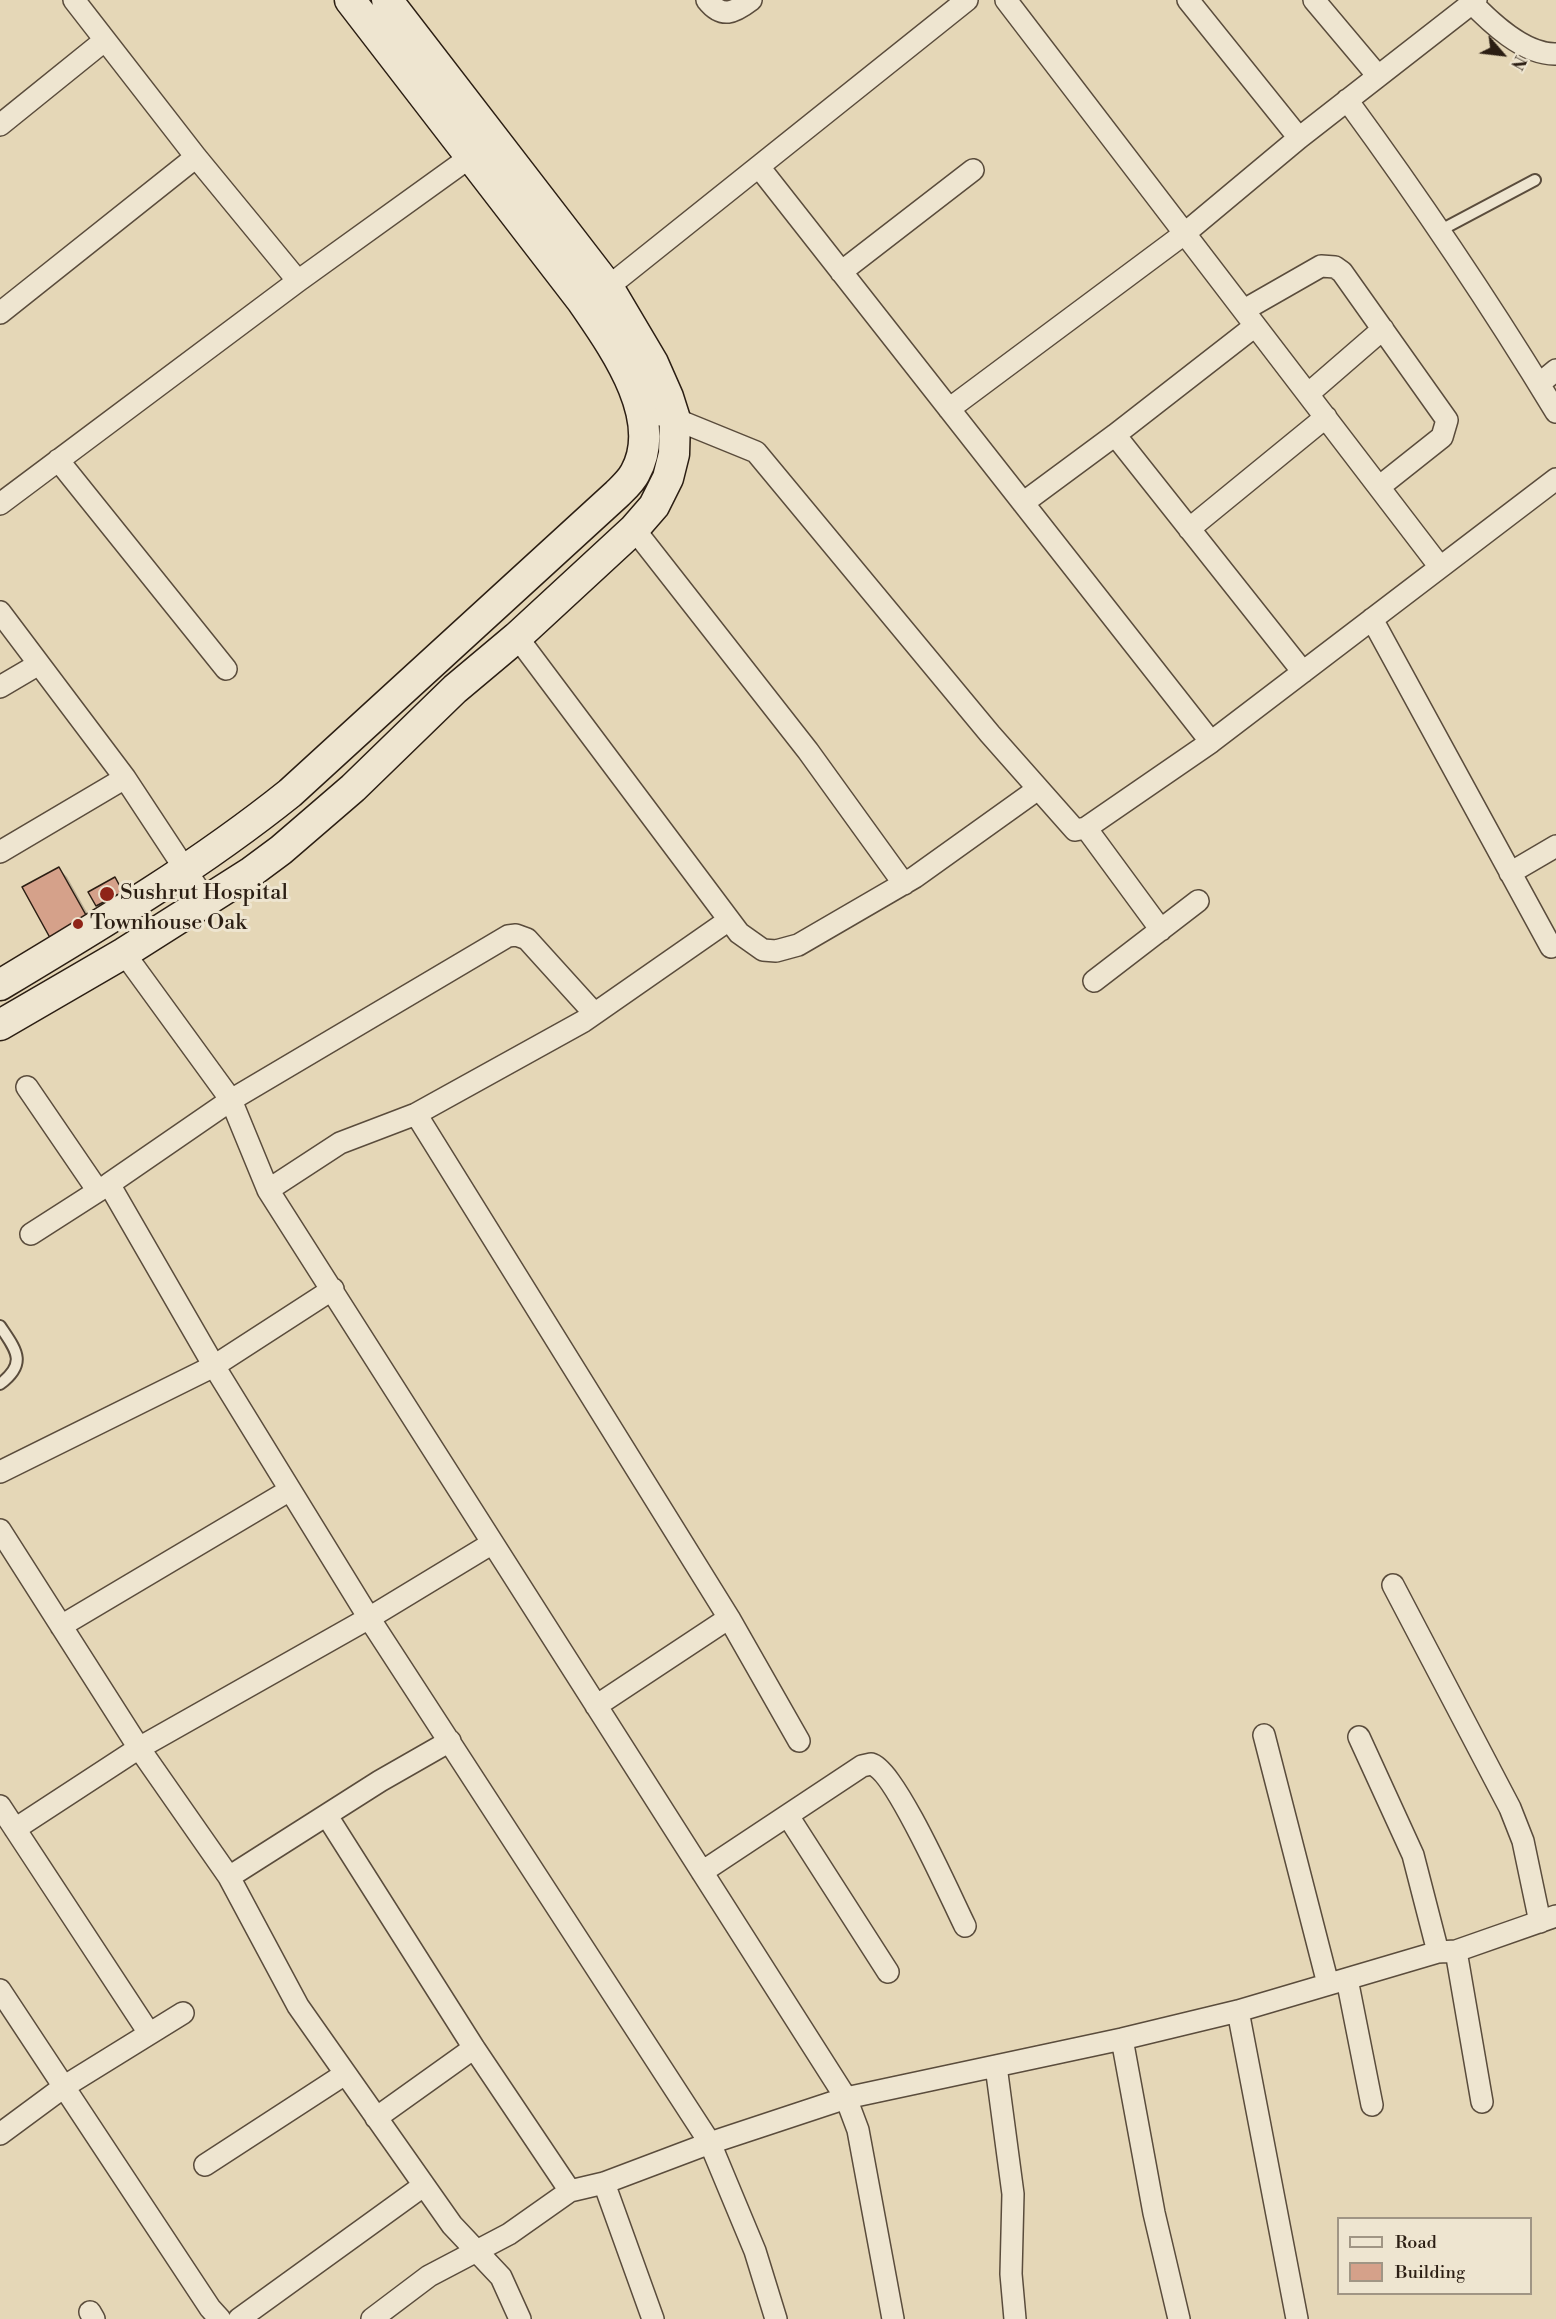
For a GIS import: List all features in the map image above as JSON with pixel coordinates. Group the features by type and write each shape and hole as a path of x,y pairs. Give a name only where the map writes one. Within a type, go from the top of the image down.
{"street":[{"path":"74,0 196,157 298,281"},
{"path":"0,1025 124,953 281,850 353,788 455,689 517,637 633,530 654,506 668,478 674,454 675,419 668,397 652,363 608,287 350,0"},
{"path":"0,985 186,871 290,793 617,494 634,474 643,454 645,435 639,409 634,390 617,352 387,0"},
{"path":"707,0 715,9 727,14 735,12 751,0"},
{"path":"608,287 968,0"},
{"path":"1006,0 1440,567"},
{"path":"1314,0 1378,76"},
{"path":"949,408 1184,234 1299,138 1472,1 1517,40 1533,50 1556,54"},
{"path":"1192,2 1299,138"},
{"path":"0,125 104,41"},
{"path":"1347,100 1441,231 1556,412"},
{"path":"0,504 298,281 483,148"},
{"path":"0,313 196,157"},
{"path":"759,167 1211,742"},
{"path":"841,272 973,170"},
{"path":"1023,503 1115,435 1250,318 1321,266 1329,265 1342,272 1444,414 1447,426 1442,437 1379,487"},
{"path":"1308,394 1383,329"},
{"path":"1539,384 1556,370"},
{"path":"639,409 675,419 756,452 1068,825 1076,830 1086,828 1211,742 1556,479"},
{"path":"1189,529 1326,417"},
{"path":"1115,435 1303,672"},
{"path":"58,460 226,669"},
{"path":"633,530 808,751 904,884"},
{"path":"0,612 125,778 206,901"},
{"path":"1372,619 1551,947"},
{"path":"517,637 729,920 751,943 763,950 776,951 798,945 904,884 1038,789"},
{"path":"0,687 39,664"},
{"path":"0,852 125,778"},
{"path":"1086,828 1161,930"},
{"path":"1510,873 1556,846"},
{"path":"1094,981 1198,901"},
{"path":"268,1190 340,1143 416,1113 594,1013 729,920"},
{"path":"31,1233 104,1187 231,1100 508,936 516,935 527,939 594,1013"},
{"path":"124,953 231,1100 268,1190 333,1289 491,1544 846,2098 858,2130 893,2319"},
{"path":"27,1087 104,1187 369,1618 710,2144 752,2242 776,2319"},
{"path":"416,1113 729,1618 799,1741"},
{"path":"0,1472 214,1366 333,1289"},
{"path":"61,1626 290,1490"},
{"path":"0,1530 139,1748 229,1877 285,1985 423,2186 462,2238 501,2277 520,2319"},
{"path":"15,1829 139,1748 369,1618 491,1544"},
{"path":"372,2319 429,2276 509,2234 570,2191 604,2183 846,2098 1122,2039 1238,2011 1447,1951 1548,1919 1510,1808 1393,1585"},
{"path":"596,1706 729,1618"},
{"path":"1264,1735 1372,2105"},
{"path":"1359,1737 1413,1855 1447,1951 1482,2102"},
{"path":"229,1877 380,1781 450,1741"},
{"path":"702,1872 862,1766 871,1764 878,1766 918,1830 965,1926"},
{"path":"0,1806 149,2032"},
{"path":"327,1816 474,2048 570,2191"},
{"path":"788,1816 888,1972"},
{"path":"0,1990 204,2299 220,2319"},
{"path":"1238,2011 1297,2319"},
{"path":"0,2134 65,2086 183,2013"},
{"path":"1122,2039 1154,2213 1179,2319"},
{"path":"376,2118 474,2048"},
{"path":"996,2066 1013,2194 1011,2274 1015,2319"},
{"path":"205,2165 345,2074"},
{"path":"604,2183 653,2319"},
{"path":"239,2319 423,2186"}],"lane":[{"path":"1441,231 1535,180"},
{"path":"0,1326 17,1353 16,1366 0,1384"}],"building":[{"path":"59,867 91,924 54,945 22,887"},
{"path":"115,877 123,892 96,906 88,892"}],"place":[{"name":"Sushrut Hospital","path":"107,894"},
{"name":"Townhouse Oak","path":"78,924"}]}
